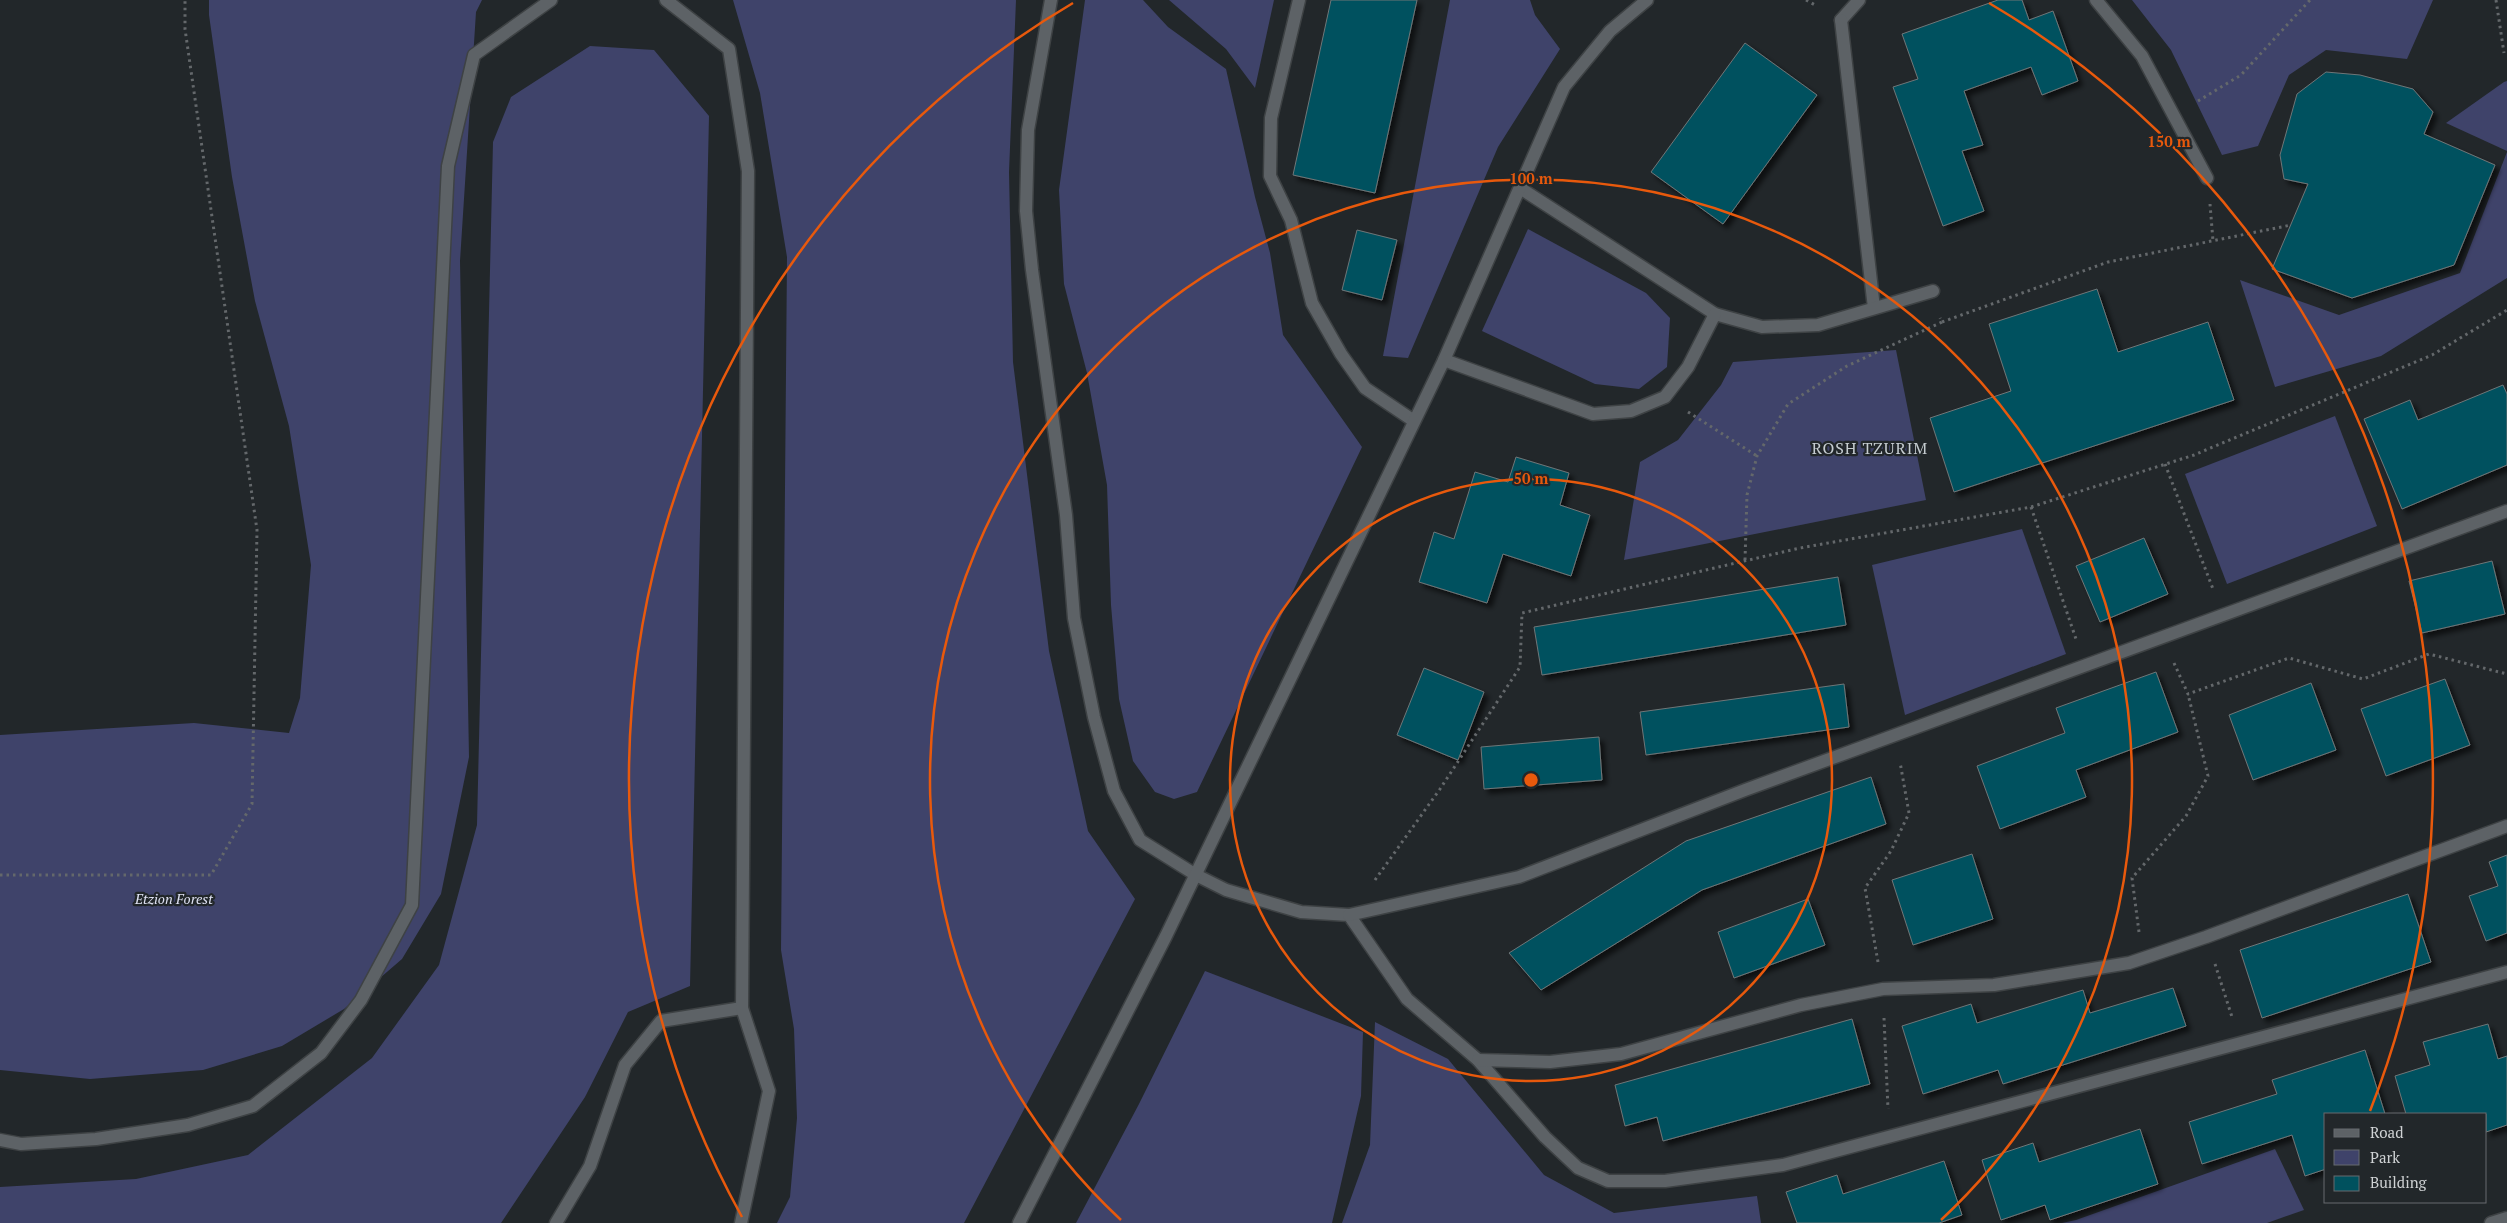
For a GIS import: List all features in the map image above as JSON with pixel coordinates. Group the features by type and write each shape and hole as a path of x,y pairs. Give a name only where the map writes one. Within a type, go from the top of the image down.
{"street":[{"path":"0,1140 22,1144 96,1139 188,1125 253,1106 321,1053 361,1000 412,904 448,166 474,55 551,0"},
{"path":"666,0 729,49 748,171 742,1008 769,1091 741,1223"},
{"path":"1051,0 1028,130 1026,211 1032,270 1066,514 1074,618 1094,717 1114,791 1140,840 1196,875 1226,890 1301,912 1349,915 1519,876 1896,735 2507,511"},
{"path":"1299,0 1271,118 1270,176 1291,220 1312,303 1341,354 1365,388 1414,420"},
{"path":"1019,1223 1196,875 1444,360 1564,87 1610,31 1647,0"},
{"path":"1859,0 1841,20 1874,308"},
{"path":"2096,0 2142,56 2207,178"},
{"path":"1520,188 1715,314 1762,327 1818,325 1932,291"},
{"path":"1444,360 1593,414 1631,411 1665,397 1688,367 1715,314"},
{"path":"1478,1060 1550,1062 1621,1054 1802,1006 1883,989 1994,985 2129,963 2206,937 2507,826"},
{"path":"1349,915 1407,999 1478,1060 1545,1137 1578,1168 1608,1180 1665,1181 1783,1165 2507,972"},
{"path":"556,1223 590,1166 625,1065 661,1021 742,1008"},
{"path":"2491,1223 2507,1218"}],"path":[{"path":"0,875 211,875 252,804 257,530 185,28 185,0"},
{"path":"2174,116 2241,75 2310,0"},
{"path":"2496,0 2504,53"},
{"path":"2207,178 2213,241"},
{"path":"1745,560 1747,495 1757,456 1788,404 1847,366 1942,322 2108,262 2291,225"},
{"path":"1932,291 1942,322"},
{"path":"1349,915 1440,789 1520,667 1522,613 1800,548 2031,507 2194,455 2432,355 2507,310"},
{"path":"1665,397 1757,456"},
{"path":"2164,464 2223,615"},
{"path":"2031,507 2086,666"},
{"path":"2142,958 2132,878 2186,816 2208,776 2188,694 2163,637"},
{"path":"2188,694 2289,658 2363,678 2429,654 2507,674"},
{"path":"1888,1137 1883,989 1865,888 1892,851 1909,813 1896,735"},
{"path":"2206,937 2241,1044"}],"green space":[{"name":"Etzion Forest","path":"209,0 482,0 476,12 460,261 469,757 441,894 402,959 344,1009 282,1046 203,1070 90,1079 0,1070 0,735 194,723 289,733 300,698 311,565 289,426 255,301 232,177 209,15"},
{"path":"733,0 1016,0 1009,172 1013,362 1049,651 1088,831 1135,899 964,1223 777,1223 790,1197 797,1118 794,1029 781,950 787,257 760,93"},
{"path":"1085,0 1143,0 1168,27 1226,69 1255,197 1270,253 1283,335 1362,447 1197,792 1174,799 1155,792 1133,761 1119,699 1111,605 1107,485 1087,373 1064,284 1059,190"},
{"path":"1169,0 1274,0 1255,88 1226,49"},
{"path":"1450,0 1530,0 1535,15 1560,49 1498,147 1408,358 1383,356"},
{"path":"2132,0 2433,0 2407,59 2326,50 2289,75 2258,146 2222,155 2171,50"},
{"path":"590,46 654,50 709,116 690,986 628,1012 585,1097 501,1223 0,1223 0,1187 136,1179 248,1155 372,1058 439,965 477,825 493,142 511,97"},
{"path":"2507,81 2507,151 2446,123 2504,82"},
{"path":"2507,152 2507,278 2381,356 2275,387 2240,280 2339,315 2460,273"},
{"path":"1528,229 1646,293 1670,318 1667,367 1639,389 1595,384 1482,331"},
{"path":"1896,350 1926,500 1624,560 1640,462 1678,440 1721,385 1733,362"},
{"path":"2335,416 2377,526 2227,584 2185,474"},
{"path":"2022,529 2066,654 1905,715 1872,565"},
{"path":"1205,971 1363,1032 1361,1096 1332,1223 1076,1223 1139,1104"},
{"path":"1375,1022 1448,1059 1544,1175 1614,1213 1757,1196 1761,1223 1342,1223 1370,1145"},
{"path":"2275,1149 2304,1210 2267,1223 2062,1223 2076,1220"}],"building":[{"path":"1331,0 1417,0 1375,193 1293,175"},
{"path":"1998,0 2022,0 2029,20 2053,11 2078,81 2042,95 2031,67 1964,91 1983,145 1962,151 1984,211 1943,226 1893,87 1918,79 1902,34"},
{"path":"1745,43 1817,95 1723,224 1651,172"},
{"path":"2326,72 2360,75 2413,89 2433,112 2424,134 2495,165 2454,265 2352,298 2272,269 2308,184 2284,179 2280,155 2297,94"},
{"path":"1357,230 1397,240 1382,300 1342,290"},
{"path":"2097,289 2118,352 2208,322 2234,400 1954,492 1930,418 2011,391 1989,324"},
{"path":"2503,385 2507,394 2507,465 2402,509 2364,419 2410,400 2418,420"},
{"path":"1516,457 1569,473 1560,505 1590,515 1571,576 1503,554 1487,603 1419,582 1434,532 1454,539 1475,472 1508,482"},
{"path":"2144,538 2168,594 2100,622 2076,566"},
{"path":"2492,561 2505,614 2422,633 2409,581"},
{"path":"1838,577 1846,625 1542,675 1534,627"},
{"path":"1424,668 1484,692 1458,760 1397,735"},
{"path":"2156,672 2178,732 2076,770 2086,797 2000,829 1977,766 2065,733 2056,708"},
{"path":"2445,679 2470,745 2386,776 2361,709"},
{"path":"2311,683 2336,750 2253,780 2229,715"},
{"path":"1844,684 1849,727 1646,755 1640,712"},
{"path":"1599,737 1602,780 1484,789 1481,747"},
{"path":"1871,777 1886,824 1702,890 1541,990 1509,953 1686,841"},
{"path":"1972,854 1993,919 1913,945 1892,880"},
{"path":"2507,855 2507,933 2486,941 2469,896 2498,886 2489,862"},
{"path":"2408,894 2431,962 2262,1018 2240,950"},
{"path":"1808,899 1825,945 1734,978 1718,932"},
{"path":"2173,988 2186,1026 2003,1084 1998,1070 1923,1094 1902,1026 1971,1004 1977,1023 2083,990 2090,1013"},
{"path":"1852,1019 1870,1084 1663,1141 1657,1117 1625,1126 1615,1085"},
{"path":"2488,1024 2498,1059 2507,1056 2507,1125 2487,1132 2487,1113 2406,1113 2395,1076 2430,1065 2423,1042"},
{"path":"2365,1050 2385,1113 2324,1113 2324,1170 2305,1176 2292,1135 2202,1164 2189,1122 2277,1094 2272,1080"},
{"path":"2140,1129 2158,1184 2050,1220 2045,1205 2001,1220 1982,1160 2033,1143 2039,1162"},
{"path":"1944,1161 1962,1215 1939,1223 1797,1223 1786,1192 1837,1175 1843,1194"}],"district":[{"name":"ROSH TZURIM","path":"1870,448"}]}
